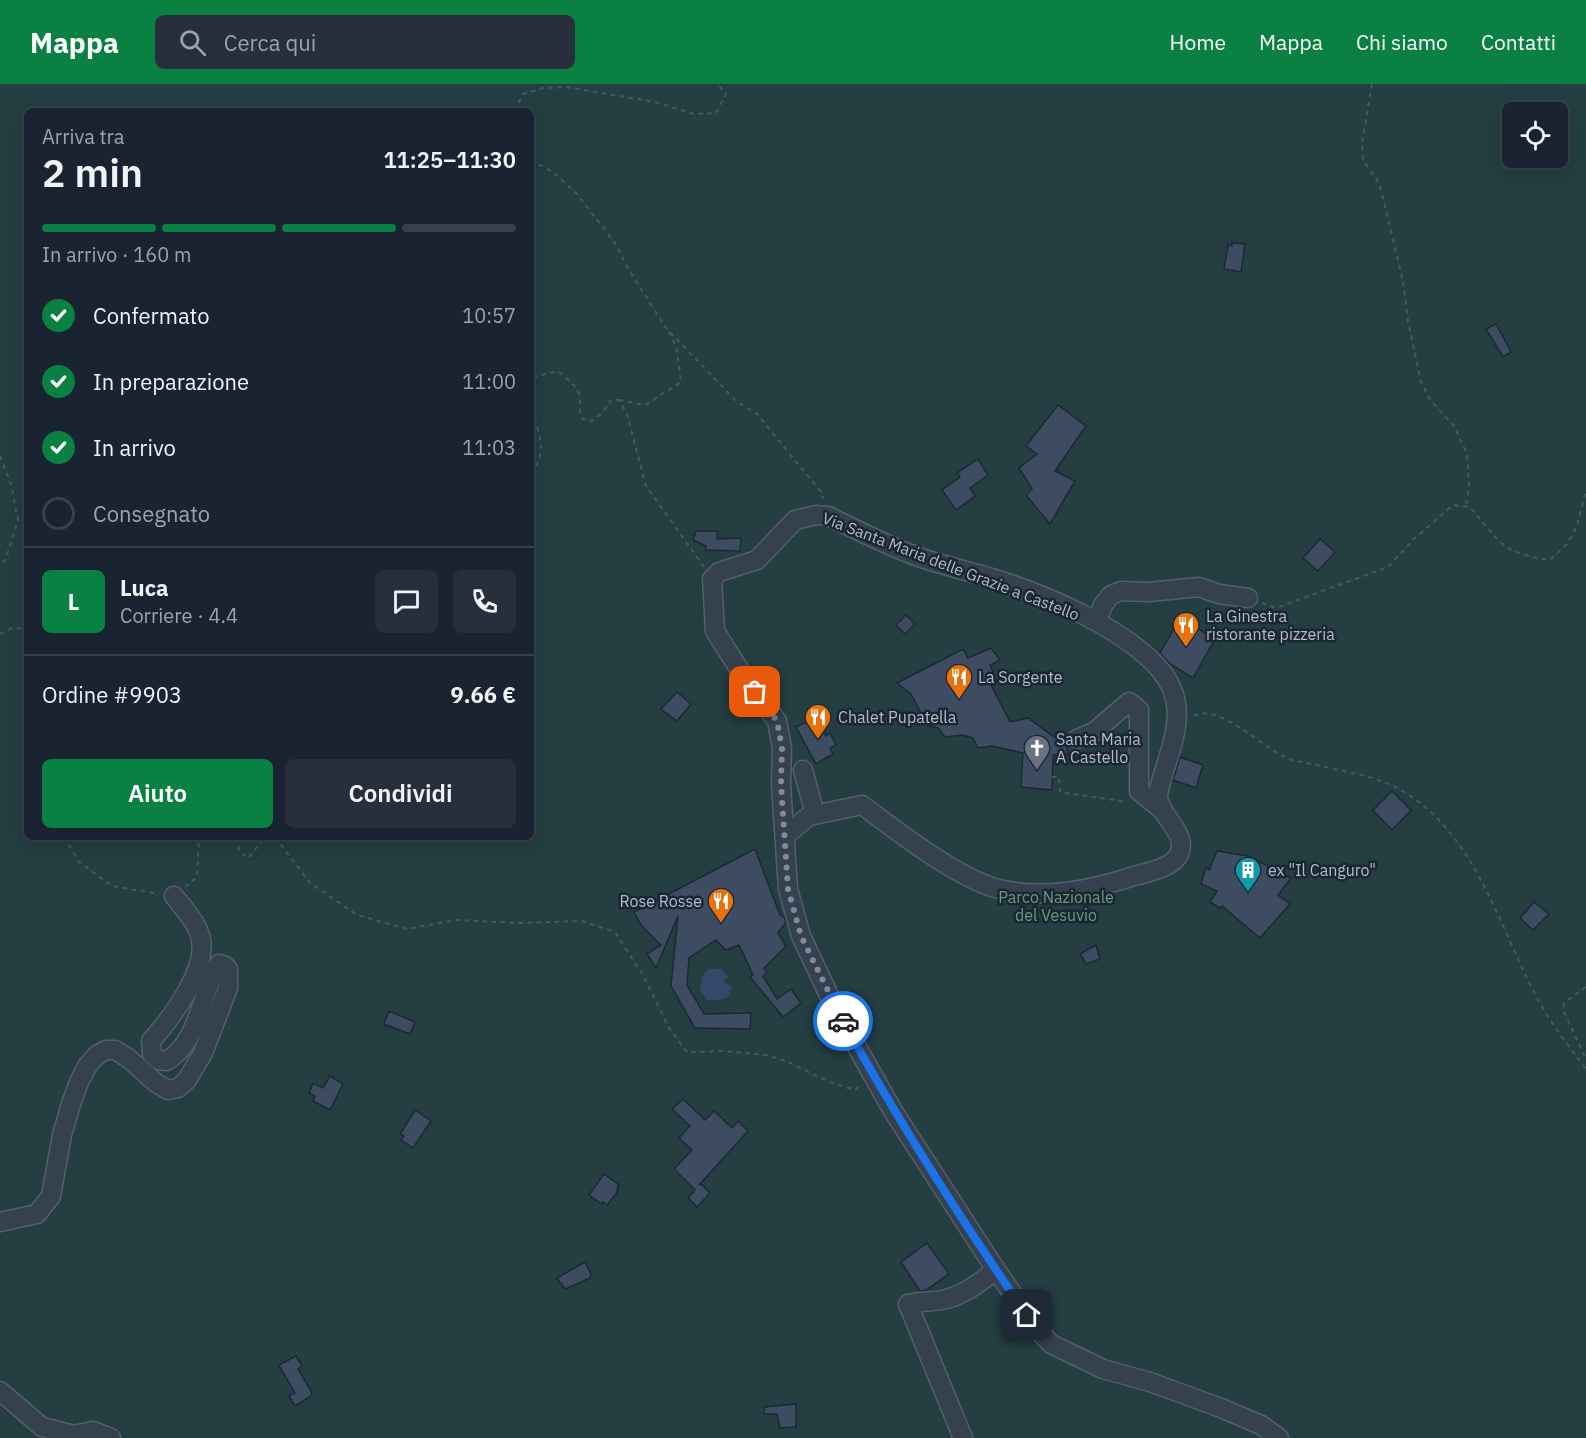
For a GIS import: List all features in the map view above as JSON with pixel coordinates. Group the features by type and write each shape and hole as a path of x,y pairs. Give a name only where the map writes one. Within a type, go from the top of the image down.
{"street":[{"name":"Via Santa Maria delle Grazie a Castello","path":"712,579 719,572 757,560 795,520 816,515 828,516 917,556 996,579 1091,620 1132,644 1166,675 1174,689 1178,725 1158,795 1161,808"},
{"path":"712,579 715,631 744,677 777,721 782,748 781,784 788,889 801,936 835,1008 893,1111 996,1270 1038,1330 1051,1344 1103,1369 1150,1382 1231,1412 1260,1425 1279,1438"},
{"path":"1091,620 1100,613 1103,604 1112,595 1121,591 1149,592 1199,588 1219,594 1248,598"},
{"path":"785,836 808,816 862,805 938,849 973,879 995,888 1034,894 1066,892 1109,884 1166,866 1177,858 1182,844 1179,835 1161,808 1139,791 1139,710 1129,702 1119,713 1094,732 1077,739"},
{"path":"803,770 815,814"},
{"path":"0,1222 37,1214 51,1196 71,1104 88,1065 98,1055 106,1050 115,1050 168,1090 177,1088 187,1080 203,1053 228,988 228,969 224,965 219,964 215,969 190,1037 183,1049 166,1061 158,1060 152,1054 151,1041 182,1002 202,950 199,931 174,896"},
{"path":"963,1438 908,1304 922,1300 941,1300 961,1294 996,1270"},
{"path":"0,1391 42,1427 74,1435 93,1431 111,1438"}],"path":[{"path":"517,108 524,94 543,88 566,87 656,102 694,114 716,113 726,94 718,84"},
{"path":"1372,84 1362,143 1363,160 1379,183 1383,198 1403,281 1408,321 1421,382 1431,401 1454,426 1467,454 1469,486 1467,506"},
{"path":"534,162 553,172 577,194 598,219 676,346 681,382 645,405 611,400 603,412 592,421 583,419 579,410 580,396 574,385 558,371 534,377"},
{"path":"666,328 736,401 757,414 822,493 828,516"},
{"path":"619,400 627,414 646,486 712,579"},
{"path":"534,414 542,440 538,464 534,470"},
{"path":"0,456 11,484 18,520 5,561 0,564"},
{"path":"1248,598 1276,608 1388,567 1414,539 1453,505 1470,507 1502,545 1523,556 1550,560 1568,543 1578,526 1586,491"},
{"path":"0,634 12,628 24,629"},
{"path":"1178,725 1199,713 1217,716 1236,725 1286,758 1372,779 1396,788 1418,801 1452,837 1482,879 1536,996 1586,1069"},
{"path":"1053,777 1059,777 1060,792 1131,802"},
{"path":"66,840 79,862 112,886 174,896 197,877 199,840"},
{"path":"238,840 239,851 249,858 263,840"},
{"path":"277,840 310,884 357,915 407,929 456,920 520,923 582,921 615,932 643,975 669,1028 687,1052 723,1051 766,1055 786,1060 829,1082 855,1090 863,1081 867,1065"},
{"path":"1586,987 1564,1003 1563,1010 1586,1059"}],"green space":[{"name":"Parco Nazionale del Vesuvio","path":"0,84 1586,84 1586,1438 0,1438"}],"water":[{"path":"708,969 721,969 729,977 724,979 725,983 732,986 728,997 707,1000 700,989 702,976"}],"building":[{"path":"1232,243 1245,244 1241,272 1224,269 1228,245 1232,246"},
{"path":"1496,324 1511,352 1503,357 1486,329"},
{"path":"1058,405 1086,426 1055,471 1075,481 1050,524 1026,495 1032,489 1019,468 1037,454 1026,446"},
{"path":"978,459 988,475 970,488 975,496 956,510 942,490 960,477 957,473"},
{"path":"696,531 717,531 717,539 741,538 740,551 706,550 706,546 693,540"},
{"path":"1320,539 1335,552 1318,571 1303,558"},
{"path":"906,615 915,624 905,634 896,625"},
{"name":"La Ginestra ristorante pizzeria","path":"1180,618 1215,639 1193,678 1170,664 1160,653"},
{"name":"La Sorgente","path":"991,648 1000,660 990,665 993,672 986,675 1010,722 1028,718 1066,746 1068,754 1053,755 1052,790 1021,787 1023,753 992,746 978,748 973,738 962,735 945,737 938,728 927,725 911,694 897,683 963,649 968,658"},
{"path":"677,692 691,704 677,721 661,709"},
{"name":"Chalet Pupatella","path":"815,718 826,736 830,733 836,745 830,748 833,754 816,764 796,727"},
{"path":"1180,757 1203,765 1196,788 1173,780"},
{"path":"1392,791 1411,810 1392,830 1373,810"},
{"name":"Rose Rosse","path":"755,849 780,915 786,922 778,933 786,946 764,968 767,972 763,976 777,999 791,989 801,1003 783,1017 750,977 753,975 739,945 726,950 716,940 689,958 687,985 704,1014 751,1013 750,1029 695,1028 671,986 678,916 656,968 647,954 661,945 641,925 634,912"},
{"name":"ex \"Il Canguro\"","path":"1217,851 1248,856 1291,878 1278,895 1290,904 1260,938 1222,906 1220,908 1210,902 1217,891 1201,884 1206,867 1209,870"},
{"path":"1534,902 1549,914 1533,930 1520,918"},
{"path":"1096,945 1100,959 1086,964 1080,954"},
{"path":"389,1011 415,1022 410,1034 384,1024"},
{"path":"330,1076 343,1084 330,1110 313,1101 315,1096 309,1093 313,1083 323,1088"},
{"path":"683,1099 705,1120 714,1111 732,1128 738,1121 748,1131 699,1185 701,1184 710,1193 697,1207 688,1198 695,1190 674,1169 692,1150 679,1138 690,1126 672,1109"},
{"path":"415,1110 431,1121 413,1148 401,1140 404,1136 400,1134"},
{"path":"604,1174 619,1185 618,1191 607,1205 589,1195"},
{"path":"927,1243 949,1274 926,1290 920,1291 901,1262"},
{"path":"585,1262 591,1274 590,1278 565,1289 557,1278"},
{"path":"296,1356 302,1366 298,1369 312,1393 295,1406 289,1396 295,1393 279,1365"},
{"path":"796,1404 796,1427 780,1428 777,1414 764,1414 764,1407"}],"way so far":[{"path":"755,692 777,721 782,748 781,784 788,889 792,905 801,936 843,1021"}],"place":[{"name":"La Ginestra ristorante pizzeria","path":"1186,648"},
{"name":"La Sorgente","path":"959,700"},
{"name":"Chalet Pupatella","path":"818,740"},
{"name":"Santa Maria A Castello","path":"1037,771"},
{"name":"ex \"Il Canguro\"","path":"1248,893"},
{"name":"Rose Rosse","path":"721,924"}],"route":[{"path":"843,1021 893,1111 1027,1315"}]}
